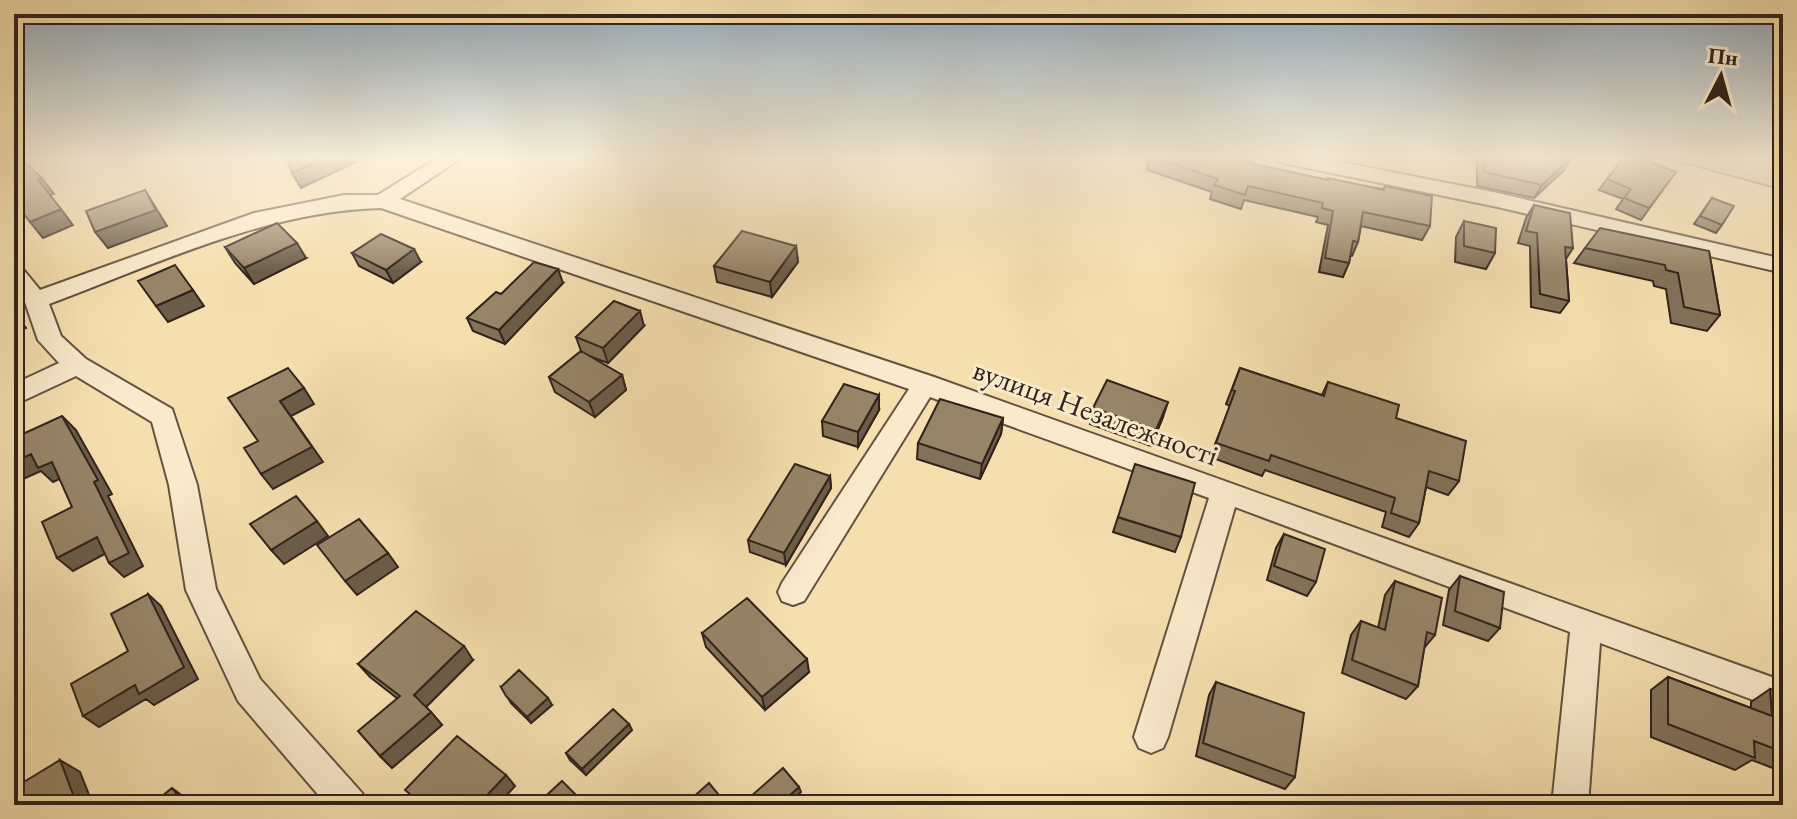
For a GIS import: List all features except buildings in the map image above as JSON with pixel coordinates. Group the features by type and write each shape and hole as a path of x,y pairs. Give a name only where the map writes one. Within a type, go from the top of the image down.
{"street":[{"path":"36,300 262,218 344,202 383,201 392,195"},
{"path":"1474,195 1783,266"},
{"name":"вулиця Незалежності","path":"383,201 624,278 925,384 1783,696"},
{"path":"14,273 36,300 50,340 77,365 163,416 183,485 201,590 249,690 350,805"},
{"path":"14,395 77,365"},
{"path":"793,592 925,384"},
{"path":"1151,737 1225,493"},
{"path":"1570,805 1586,624"}]}
